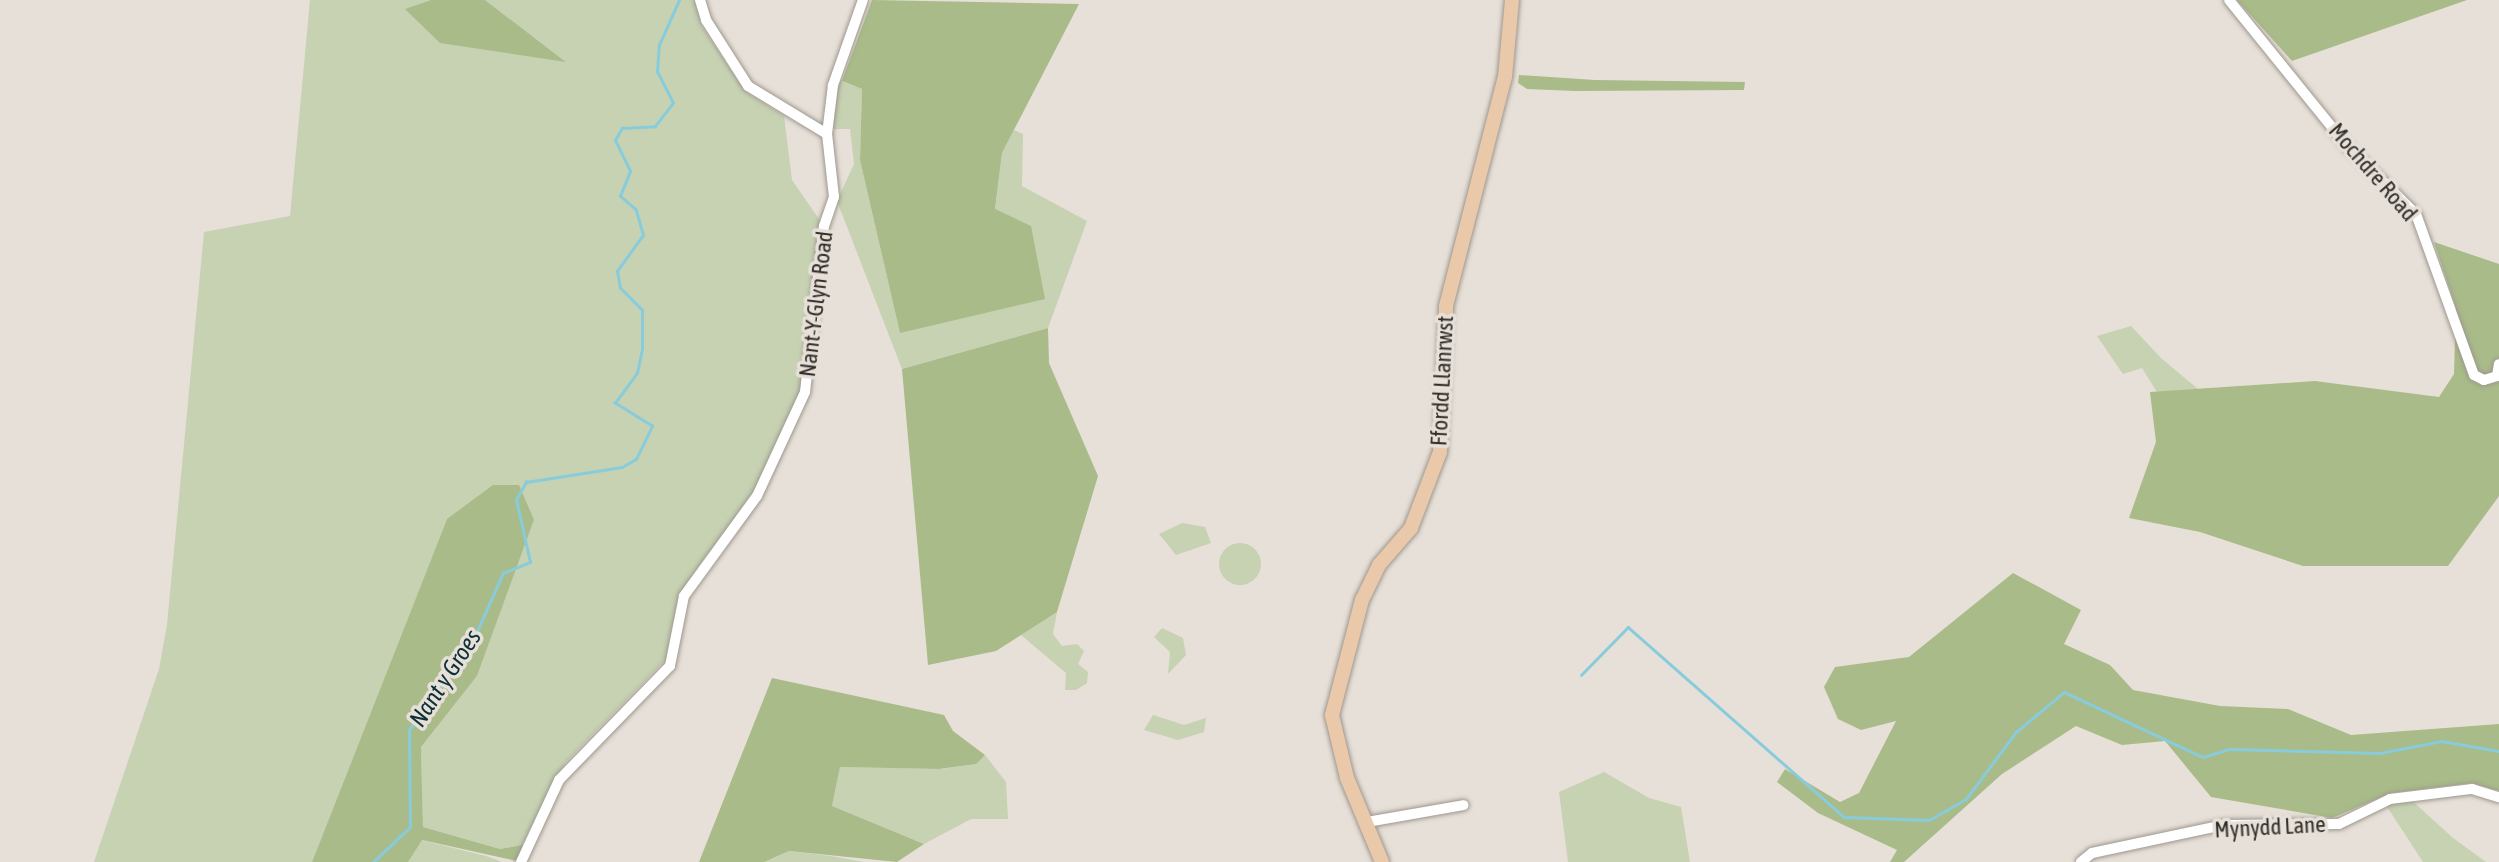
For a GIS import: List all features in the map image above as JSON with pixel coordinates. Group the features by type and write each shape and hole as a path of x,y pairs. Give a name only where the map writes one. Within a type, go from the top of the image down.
{"main road":[{"name":"Ffordd Llanrwst","path":"1382,862 1333,731 1336,691 1368,584 1411,528 1440,452 1446,306 1505,77 1512,0"}],"street":[{"path":"701,0 706,20 748,86 827,134"},
{"name":"Nant-Y-Glyn Road","path":"521,862 559,780 670,666 684,596 757,496 805,392 824,226 834,197 827,134 833,85 863,0"},
{"name":"Mochdre Road","path":"2229,0 2349,148 2416,214 2474,374 2484,380 2497,376 2499,365"},
{"name":"Mynydd Lane","path":"2081,862 2092,853 2224,825 2339,824 2390,799 2472,789 2499,797"},
{"path":"1367,822 1464,805"}],"green space":[{"path":"310,0 431,0 406,9 565,61 485,0 696,0 701,25 746,92 784,116 792,180 821,222 801,388 754,494 676,608 666,659 565,763 522,845 500,849 423,827 421,747 477,676 534,520 447,519 312,862 94,862 159,669 167,625 204,232 290,216"},
{"path":"431,0 485,0 566,62 440,43 405,9"},
{"path":"872,0 1079,4 1002,153 995,209 1031,226 1045,299 900,333 860,160 862,89 842,81"},
{"path":"2237,0 2467,0 2292,61"},
{"path":"1519,75 1595,80 1745,82 1744,90 1575,91 1527,89 1518,83"},
{"path":"835,79 862,89 860,160 900,333 995,210 1002,153 1014,130 1023,134 1022,186 1087,221 1048,328 902,369 837,201 854,164 850,129 827,129"},
{"path":"2434,242 2499,264 2499,496 2448,566 2303,566 2200,532 2129,518 2156,442 2150,392 2315,381 2439,397 2454,374 2456,308"},
{"path":"2131,326 2161,358 2198,389 2157,392 2142,368 2123,374 2097,336"},
{"path":"1048,328 1049,363 1098,476 1057,612 996,651 928,665 902,369"},
{"path":"493,485 519,485 534,520 477,676 421,747 423,827 500,849 528,844 521,862 422,840 408,862 312,862 447,519"},
{"path":"1182,523 1205,527 1211,543 1176,555 1159,534"},
{"path":"1240,543 1255,549 1261,564 1255,579 1240,585 1225,579 1219,564 1225,549"},
{"path":"2013,573 2081,610 2064,644 2110,665 2133,690 2220,706 2288,709 2351,735 2499,724 2499,791 2472,783 2391,793 2332,818 2211,797 2165,741 2122,745 2076,726 2002,774 1904,862 1890,862 1897,850 1818,813 1777,782 1785,769 1840,802 1859,793 1896,721 1861,730 1838,719 1824,687 1835,667 1909,657"},
{"path":"1057,612 1053,634 1062,646 1077,644 1084,651 1078,664 1088,672 1087,683 1076,690 1065,690 1066,673 1021,635"},
{"path":"1162,628 1183,638 1186,655 1168,674 1170,652 1154,637"},
{"path":"772,678 944,715 953,731 985,755 976,764 939,769 840,767 832,806 924,844 897,862 789,851 764,862 699,862"},
{"path":"1153,715 1184,725 1206,718 1204,732 1178,740 1144,730"},
{"path":"985,755 1006,782 1008,819 971,819 924,844 832,806 840,767 942,769 975,764"},
{"path":"1604,772 1649,798 1681,807 1690,862 1568,862 1559,792"},
{"path":"2408,797 2453,838 2486,862 2423,862 2384,802"},
{"path":"421,840 486,856 502,862 408,862"},
{"path":"789,851 831,856 864,862 764,862"}],"waterway":[{"name":"Nant y Groes","path":"373,862 410,827 409,730 470,647 503,573 530,562 516,500 526,482 622,467 636,459 652,426 615,403 637,373 642,349 642,310 620,288 617,271 643,235 636,210 620,196 630,171 615,140 622,128 655,126 673,103 657,72 659,45 679,0"},
{"path":"1581,675 1628,627 1844,817 1929,820 1966,799 2016,732 2064,692 2203,757 2230,749 2380,753 2442,741 2499,751"}]}
